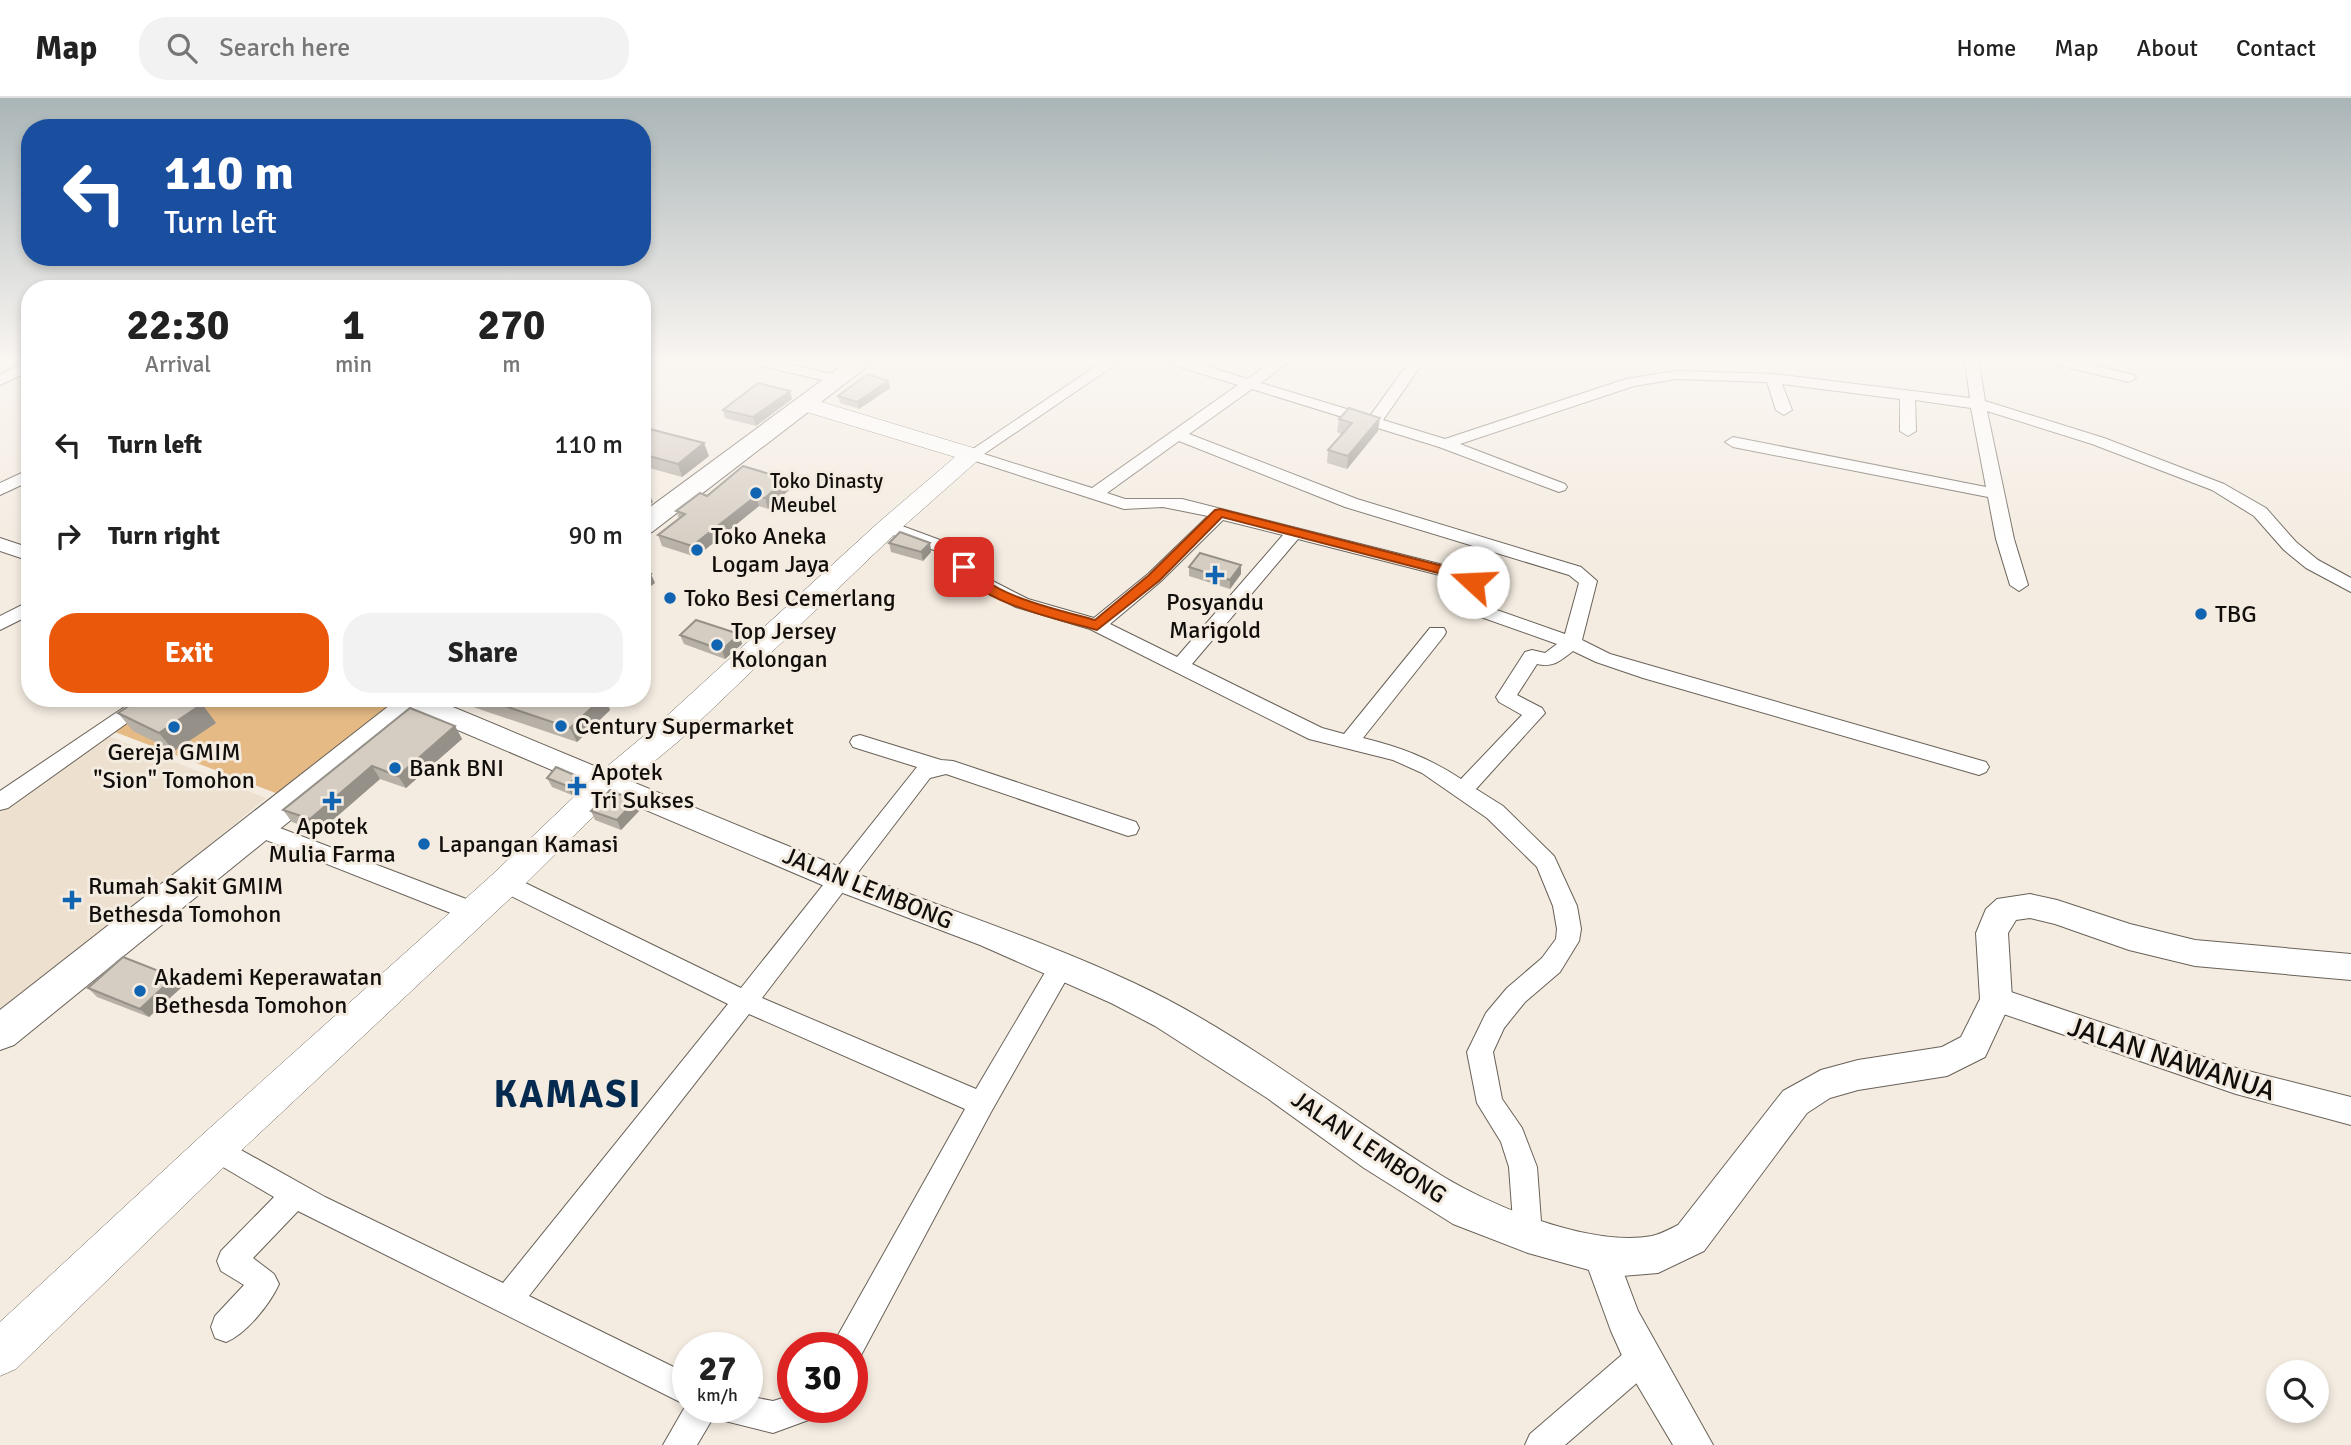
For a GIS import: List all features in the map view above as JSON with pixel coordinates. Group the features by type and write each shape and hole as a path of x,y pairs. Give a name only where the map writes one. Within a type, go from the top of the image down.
{"highway":[{"path":"651,519 777,425"},
{"path":"0,1033 409,707"}],"main road":[{"path":"873,425 972,455"},
{"path":"0,1353 216,1148 505,883 609,782 746,662 888,527 972,455"},
{"name":"JALAN LEMBONG","path":"434,707 838,879 991,936 1123,993 1167,1016 1279,1087 1377,1156 1466,1211 1528,1235 1622,1257 1658,1254 1691,1238 1795,1102 1821,1085 1858,1075 1947,1061 1973,1047 1996,999 1992,933 1997,918 2008,908 2030,906 2057,912 2129,937 2195,953 2351,967"}],"street":[{"path":"972,455 1017,425"},
{"path":"1094,494 1196,425"},
{"path":"1379,425 1445,444 1559,487"},
{"path":"1445,444 1505,425"},
{"path":"1909,425 1909,431"},
{"path":"1983,425 2005,539 2019,585"},
{"path":"2048,425 2218,487 2260,512 2290,546 2312,564 2351,586"},
{"path":"1180,436 1351,503 1575,571 1588,581 1572,643 1548,660 1532,656 1506,697 1535,713 1463,790"},
{"path":"1733,442 1998,494"},
{"path":"972,455 1124,503 1163,502 1220,513 1469,577 1473,582 1467,606 1637,669 1979,767"},
{"path":"0,490 21,479"},
{"path":"1097,625 1154,578 1220,513"},
{"path":"888,527 961,554 969,576 1022,603 1097,625 1316,733 1399,754 1429,768 1494,812 1546,862 1565,906 1569,929 1567,941 1550,965 1516,995 1495,1021 1480,1052 1490,1103 1514,1138 1523,1167 1528,1235"},
{"path":"1180,666 1294,533"},
{"path":"0,544 21,552"},
{"path":"0,624 21,612"},
{"path":"1349,742 1437,632"},
{"path":"2,799 139,707"},
{"path":"860,742 940,767 976,775 1128,828"},
{"path":"507,1301 923,773 940,767"},
{"path":"260,828 474,912"},
{"path":"505,883 744,1001 982,1104"},
{"path":"857,1332 982,1104 1062,967"},
{"name":"JALAN NAWANUA","path":"1996,999 2236,1081 2351,1111"},
{"path":"216,1148 295,1194 672,1382"},
{"path":"226,1327 264,1284 232,1261 295,1194"},
{"path":"1600,1254 1623,1319 1642,1358 1694,1445"},
{"path":"1541,1445 1642,1358"},
{"path":"679,1445 692,1423"}],"shaded area":[{"path":"139,707 410,707 294,800 107,729"},
{"name":"Rumah Sakit GMIM Bethesda Tomohon","path":"103,734 266,798 0,1018 0,804"}],"building":[{"path":"1350,425 1374,425 1348,456 1328,450"},
{"path":"651,429 704,443 678,464 651,456"},
{"path":"743,466 786,479 765,498 756,496 692,546 658,535 685,514 676,511 700,493 707,496"},
{"path":"900,532 930,543 921,552 889,543"},
{"path":"1200,553 1241,565 1230,580 1189,567"},
{"path":"696,620 739,634 722,650 680,635"},
{"path":"127,707 198,707 159,733 118,713"},
{"path":"508,707 592,707 570,728"},
{"path":"410,708 455,726 398,776 372,766 310,819 283,810"},
{"path":"556,767 577,776 567,786 547,778"},
{"path":"610,790 635,801 617,820 591,811"},
{"name":"Akademi Keperawatan Bethesda Tomohon","path":"123,957 174,977 140,1009 88,988"}],"place":[{"name":"Toko Dinasty Meubel","path":"756,493"},
{"name":"Toko Aneka Logam Jaya","path":"697,550"},
{"name":"Posyandu Marigold","path":"1215,575"},
{"name":"Toko Besi Cemerlang","path":"670,598"},
{"name":"TBG","path":"2201,614"},
{"name":"Top Jersey Kolongan","path":"717,645"},
{"name":"Century Supermarket","path":"561,726"},
{"name":"Gereja GMIM \"Sion\" Tomohon","path":"174,727"},
{"name":"Bank BNI","path":"395,768"},
{"name":"Apotek Tri Sukses","path":"577,786"},
{"name":"Apotek Mulia Farma","path":"332,801"},
{"name":"Lapangan Kamasi","path":"424,844"},
{"name":"Rumah Sakit GMIM Bethesda Tomohon","path":"72,900"},
{"name":"Akademi Keperawatan Bethesda Tomohon","path":"140,991"}],"district":[{"name":"KAMASI","path":"568,1094"}],"route":[{"path":"964,567 969,576 981,584 1022,603 1097,625 1154,578 1220,513 1469,577 1473,582"}]}
